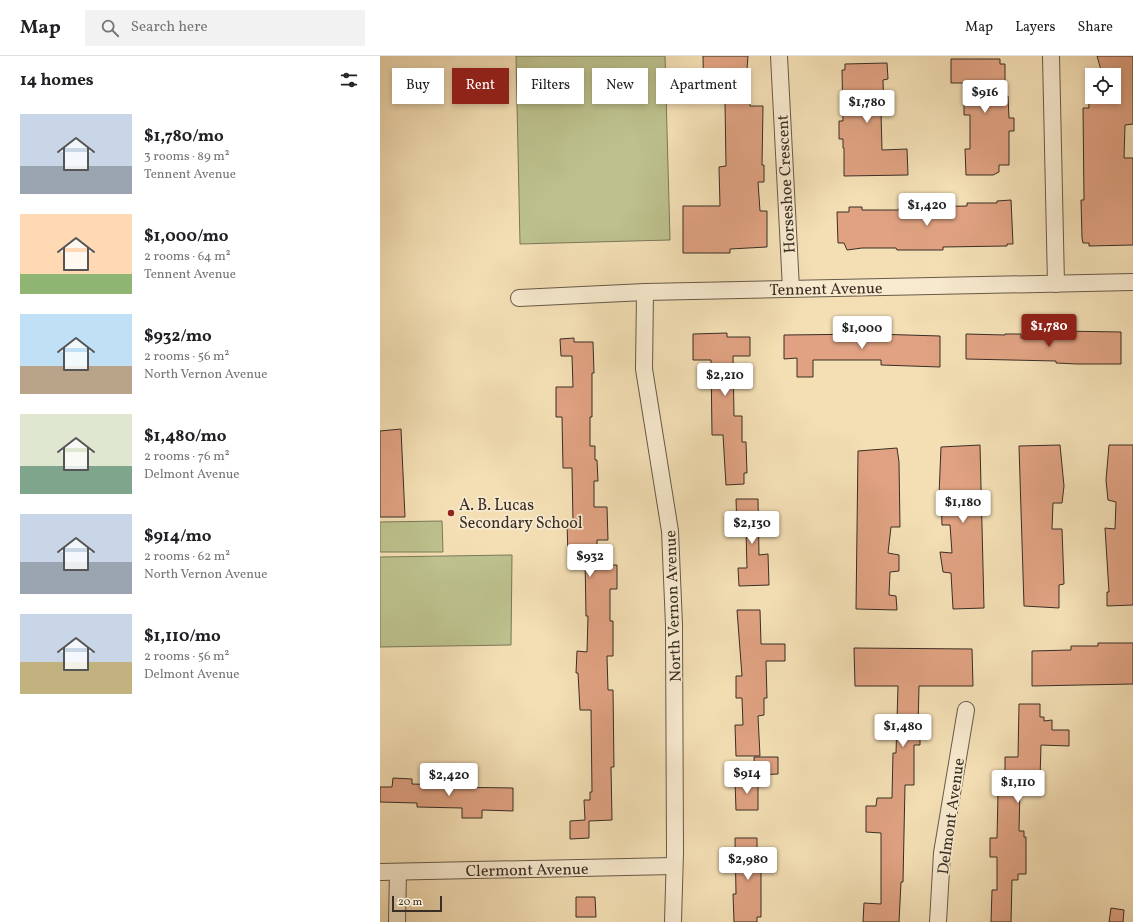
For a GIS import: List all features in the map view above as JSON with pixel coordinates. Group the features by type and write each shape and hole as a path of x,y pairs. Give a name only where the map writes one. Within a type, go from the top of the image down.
{"street":[{"name":"Horseshoe Crescent","path":"778,56 791,289"},
{"path":"1051,56 1056,284"},
{"name":"Tennent Avenue","path":"519,298 645,292 1133,282"},
{"name":"North Vernon Avenue","path":"645,292 644,368 670,531 674,625 673,922"},
{"name":"Delmont Avenue","path":"938,922 942,853 966,710"},
{"name":"Clermont Avenue","path":"380,872 674,866"},
{"path":"397,922 398,872"}],"green space":[{"path":"516,56 665,56 665,68 656,68 656,104 666,104 670,240 520,244 517,104 584,104 584,68 517,68 517,103"},
{"path":"442,521 443,552 380,552 380,522"},
{"path":"512,555 511,645 380,647 380,557"}],"building":[{"path":"703,56 748,56 747,68 703,68"},
{"path":"1097,56 1133,56 1133,124 1125,125 1124,158 1133,158 1133,245 1089,246 1089,243 1083,243 1082,238 1081,200 1084,200 1083,108 1089,108 1089,104 1121,104 1121,68 1100,68"},
{"path":"951,59 1000,59 1000,64 1005,64 1005,96 1008,96 1009,118 1014,118 1014,131 1009,131 1009,165 999,165 999,172 993,175 966,175 965,149 970,149 970,115 964,115 964,83 951,83"},
{"path":"887,63 888,79 883,80 884,113 881,113 882,150 907,149 908,175 844,176 843,139 839,139 839,121 843,121 842,70 845,70 845,64"},
{"path":"725,104 750,104 750,106 763,106 762,165 764,165 764,182 758,182 760,211 767,211 767,247 730,249 730,253 683,253 683,206 720,206 719,167 726,166"},
{"path":"1011,200 1013,244 1007,244 1007,246 943,247 943,250 862,248 847,250 844,243 838,243 837,212 849,212 849,207 862,207 862,210 899,210 899,208 903,208 903,204 919,203 919,207 967,206 967,203 997,203 997,201"},
{"path":"1057,331 1121,332 1121,364 1077,364 1056,363 1056,361 966,359 966,334 1021,334 1021,338 1057,338"},
{"path":"727,333 727,337 750,337 750,356 733,356 734,416 742,416 742,442 746,442 747,473 744,473 744,484 726,485 723,435 712,435 711,360 693,360 693,334"},
{"path":"874,334 940,336 940,367 881,365 881,360 813,360 813,377 797,377 797,358 784,359 784,335"},
{"path":"574,338 574,342 593,342 594,373 592,373 592,417 590,417 590,446 595,446 598,481 594,481 594,507 607,507 608,540 597,540 597,565 617,565 617,589 610,589 610,621 613,621 613,656 607,656 608,690 613,690 614,767 611,767 612,820 589,821 589,838 570,839 570,821 585,820 584,800 590,800 590,792 592,792 591,710 580,710 578,673 576,673 577,651 587,652 588,616 586,616 585,557 568,557 567,522 573,522 572,468 563,468 562,417 556,417 556,387 573,387 572,356 561,356 560,339"},
{"path":"401,429 405,517 380,517 380,431"},
{"path":"980,445 984,608 953,609 951,573 943,572 940,552 952,553 950,525 942,525 941,495 939,495 941,447"},
{"path":"1060,445 1064,486 1062,503 1053,503 1052,529 1062,529 1064,584 1059,585 1059,608 1024,606 1019,446"},
{"path":"1109,445 1133,445 1133,605 1107,606 1107,592 1109,592 1105,528 1115,529 1116,502 1108,500 1106,480"},
{"path":"897,448 899,462 900,527 891,527 888,553 899,555 899,571 890,572 889,595 896,596 897,610 856,609 858,451"},
{"path":"736,499 758,499 759,555 768,554 769,585 739,586 738,568 747,568 746,531 737,531"},
{"path":"737,610 760,610 761,644 785,644 785,661 766,661 767,698 764,698 764,715 758,716 760,756 736,756 735,725 743,725 742,698 736,698 736,676 742,676"},
{"path":"1098,643 1133,643 1133,684 1032,686 1032,651 1071,650 1071,646 1098,646"},
{"path":"854,648 972,649 973,686 919,686 918,726 920,726 920,745 914,745 914,785 905,785 903,882 901,882 899,922 863,922 864,903 881,904 881,833 866,832 866,806 876,806 877,798 892,798 893,753 896,753 898,686 855,686"},
{"path":"1019,704 1040,704 1040,717 1044,717 1044,721 1052,720 1052,730 1069,730 1069,746 1041,745 1040,779 1025,779 1025,788 1020,788 1019,831 1024,831 1024,837 1026,837 1026,874 1018,874 1018,880 1012,880 1011,922 991,922 992,890 997,890 997,857 990,857 990,838 997,838 998,794 1005,794 1005,757 1018,757"},
{"path":"754,757 778,757 778,774 755,775"},
{"path":"393,778 412,779 412,784 448,785 447,787 513,788 513,811 482,810 482,818 462,818 462,808 417,807 417,803 380,802 380,787 392,787"},
{"path":"735,781 758,781 758,810 736,810"},
{"path":"735,838 757,838 757,855 765,856 766,869 761,869 761,917 757,917 757,922 734,922 733,894 736,894"},
{"path":"576,897 595,897 596,917 576,917"},
{"path":"1111,908 1124,910 1123,922 1109,922"}],"place":[{"name":"A. B. Lucas Secondary School","path":"451,513"}]}
